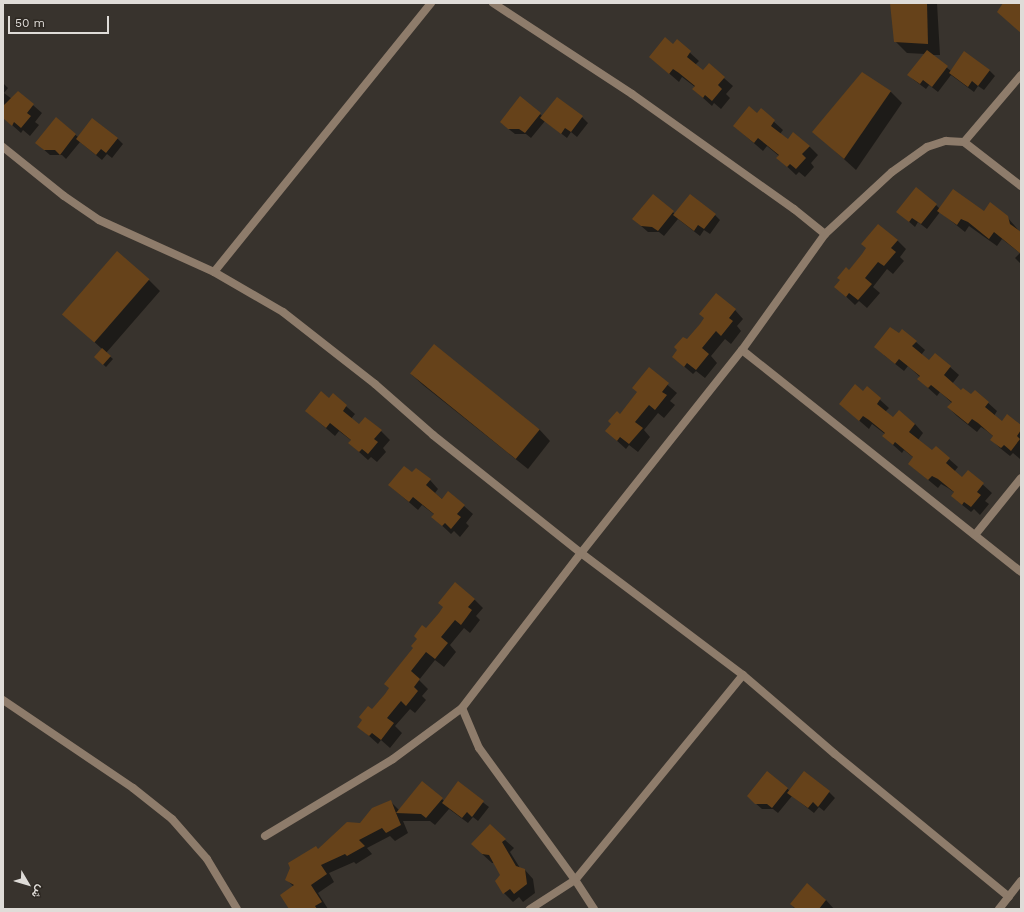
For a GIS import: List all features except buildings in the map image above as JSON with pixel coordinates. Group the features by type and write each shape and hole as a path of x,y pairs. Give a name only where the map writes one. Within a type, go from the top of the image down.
{"street":[{"path":"214,272 431,3"},
{"path":"493,3 632,94 794,210 825,234"},
{"path":"964,142 1021,76"},
{"path":"265,836 393,759 462,708 581,553 742,350 825,234 892,172 927,147 946,141 964,142 1021,186"},
{"path":"3,147 64,196 99,220 214,272 284,312 375,384 433,434 581,553 743,675 835,754 1009,897"},
{"path":"742,350 1021,572"},
{"path":"975,535 1021,478"},
{"path":"530,909 575,880 743,675"},
{"path":"3,700 133,788 172,819 207,860 222,881 237,909"},
{"path":"462,708 470,729 492,766 575,880 594,909"},
{"path":"999,909 1021,881"}]}
